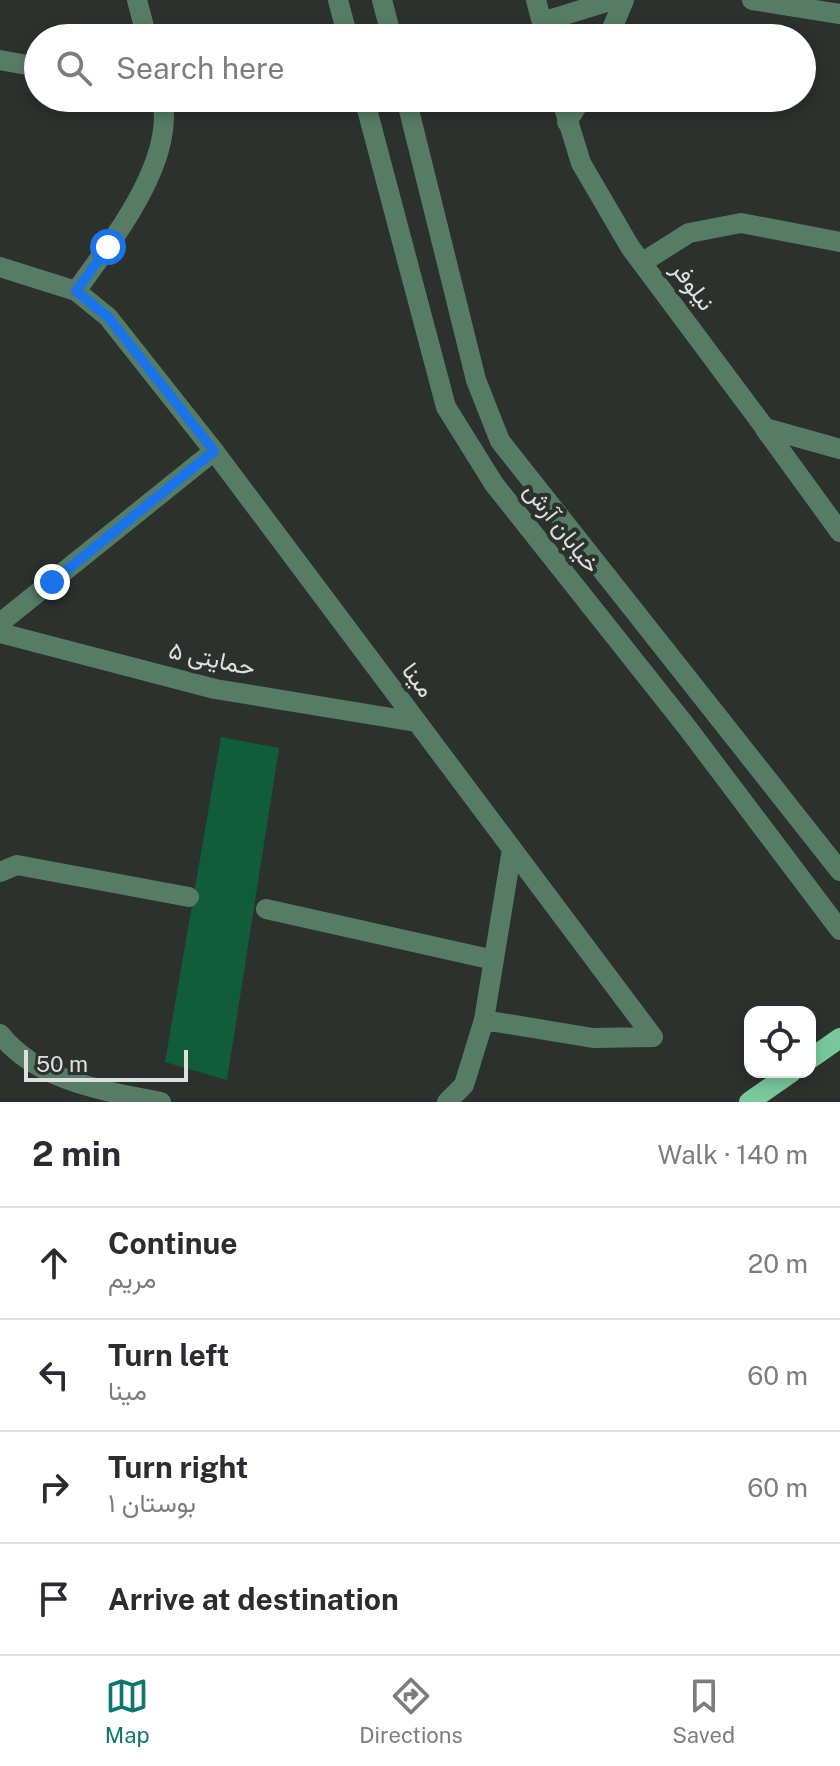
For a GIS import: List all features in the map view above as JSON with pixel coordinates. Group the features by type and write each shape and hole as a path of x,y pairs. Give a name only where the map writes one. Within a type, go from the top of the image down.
{"main road":[{"path":"816,1055 840,1038"},
{"path":"749,1102 783,1078"}],"street":[{"path":"137,0 143,24"},
{"path":"338,0 344,24"},
{"path":"382,0 388,24"},
{"path":"536,0 542,24"},
{"path":"558,24 613,0"},
{"path":"614,24 624,0"},
{"path":"752,0 840,14"},
{"path":"0,60 24,64"},
{"path":"76,291 124,226 156,158 163,112"},
{"name":"خیابان آرش","path":"368,112 446,407 494,484 686,726 840,930"},
{"name":"خیابان آرش","path":"409,112 476,380 500,441 840,871"},
{"name":"نیلوفر","path":"564,112 581,163 643,262 840,532"},
{"path":"567,122 573,112"},
{"path":"643,262 689,233 741,223 840,242"},
{"name":"مینا","path":"0,267 76,291 108,317 214,451 653,1037 593,1038 484,1020"},
{"path":"765,428 840,449"},
{"path":"0,623 214,451"},
{"name":"حمایتی ۵","path":"0,633 215,689 416,722"},
{"path":"686,726 711,708"},
{"path":"447,1102 464,1085 484,1020 512,849"},
{"path":"0,872 17,865 189,897"},
{"path":"266,909 494,960"},
{"path":"0,1034 12,1049 81,1087 161,1102"}],"green space":[{"path":"221,737 279,748 227,1080 165,1062"}],"route":[{"path":"52,582 214,451 108,317 76,291 108,247"}]}
